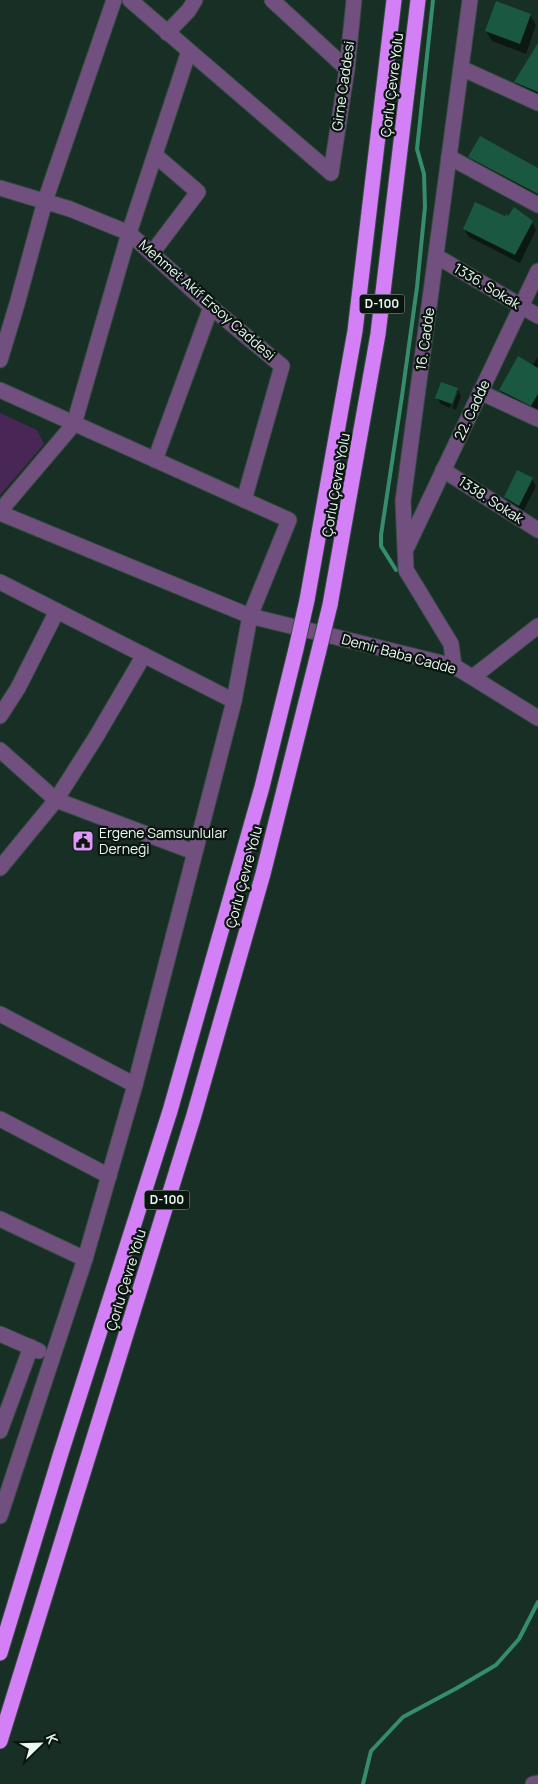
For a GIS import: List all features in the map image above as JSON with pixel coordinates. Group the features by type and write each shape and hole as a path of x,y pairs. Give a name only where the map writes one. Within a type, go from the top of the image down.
{"highway":[{"name":"Çorlu Çevre Yolu","path":"0,1653 170,1111 262,787 296,649 307,600 355,331 394,0"},
{"name":"Çorlu Çevre Yolu","path":"0,1740 196,1105 263,874 330,605 378,334 418,0"}],"street":[{"path":"0,360 45,201 114,0"},
{"path":"0,512 74,424 129,233 189,51 130,0"},
{"path":"167,32 189,10 195,0"},
{"path":"272,0 346,69"},
{"name":"Girne Caddesi","path":"189,51 330,173 346,69 354,0"},
{"name":"16. Cadde","path":"454,666 452,644 406,570 403,501 470,0"},
{"path":"461,68 538,103"},
{"path":"152,253 198,192 155,155"},
{"path":"449,157 538,205"},
{"name":"Mehmet Akif Ersoy Caddesi","path":"0,188 70,209 129,233 211,307 282,366 244,500"},
{"name":"1336. Sokak","path":"436,256 538,316"},
{"name":"22. Cadde","path":"405,550 538,270"},
{"path":"155,460 211,307"},
{"path":"0,390 289,520 250,616 234,701 135,1086 85,1259 0,1516"},
{"path":"480,392 538,419"},
{"name":"1338. Sokak","path":"444,470 538,530"},
{"name":"Demir Baba Cadde","path":"0,512 250,616 454,666 538,718"},
{"path":"0,582 234,701"},
{"path":"0,716 18,688 57,611"},
{"path":"473,677 536,633"},
{"path":"0,868 56,800 96,737 144,655"},
{"path":"0,750 56,800 194,852"},
{"path":"0,1014 135,1086"},
{"path":"0,1119 109,1176"},
{"path":"0,1219 85,1259"},
{"path":"0,1334 52,1356"},
{"path":"0,1431 31,1348"},
{"path":"533,1784 538,1783"}],"shaded area":[{"path":"0,413 37,430 44,444 0,495"}],"building":[{"path":"496,1 531,14 520,44 485,31"},
{"path":"538,43 538,92 514,82"},
{"path":"480,136 538,168 538,194 468,157"},
{"path":"475,202 505,216 506,214 508,216 514,207 533,221 515,255 463,229"},
{"path":"518,356 538,368 538,394 531,406 499,390"},
{"path":"441,382 458,388 452,404 435,398"},
{"path":"517,470 533,478 519,506 504,497"}],"waterway":[{"path":"396,570 381,546 381,535 417,287 425,207 424,174 417,149 433,0"},
{"path":"363,1784 371,1751 403,1717 496,1665 519,1639 538,1602"}],"place":[{"name":"Ergene Samsunlular Derneği","path":"83,841"}]}
